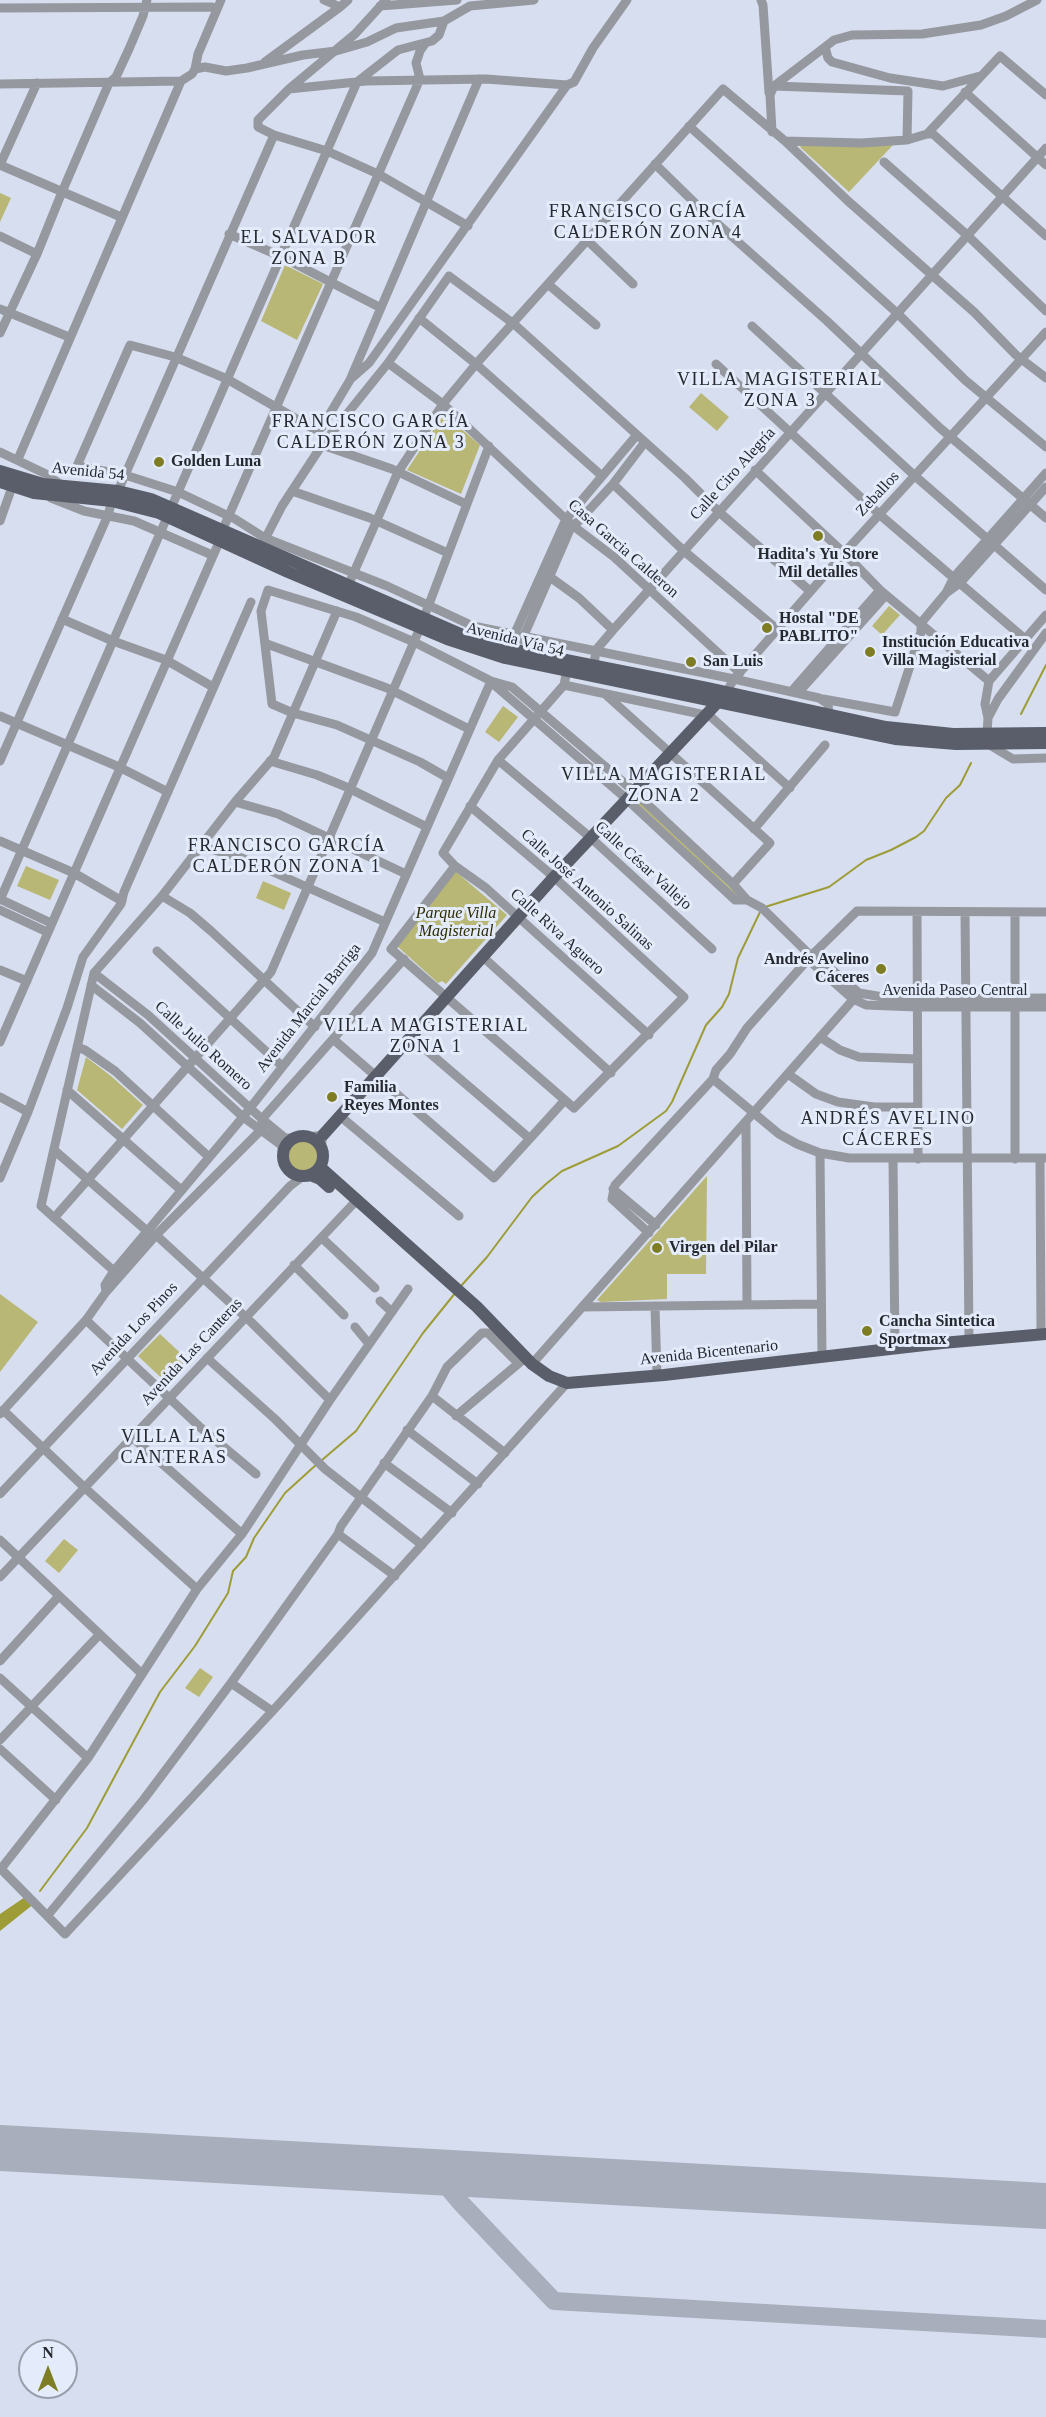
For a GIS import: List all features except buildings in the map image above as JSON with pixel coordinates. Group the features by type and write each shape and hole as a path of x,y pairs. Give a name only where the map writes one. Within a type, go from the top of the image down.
{"main road":[{"name":"Avenida 54","path":"0,471 34,482 115,496 171,511"},
{"path":"0,482 45,495 115,496"},
{"name":"Avenida Vía 54","path":"171,511 221,535 281,569 424,617 481,652 567,670 921,732 1046,743"},
{"name":"Avenida Vía 54","path":"221,535 263,543 351,579 474,640 515,650 594,665 895,740 956,744 1046,733"},
{"path":"299,1178 320,1167 323,1161 322,1141 340,1116 554,877 722,697"},
{"path":"322,1141 309,1137 293,1138 283,1151 285,1167 299,1178 322,1179 354,1203"},
{"path":"320,1167 354,1203 415,1260 421,1259 448,1280 529,1361 549,1376 567,1383"},
{"name":"Avenida Bicentenario","path":"567,1383 657,1376 895,1348 1044,1334"}],"street":[{"path":"0,84 181,81 192,74 195,69 198,54 221,0"},
{"path":"324,0 340,7"},
{"path":"260,66 348,0"},
{"path":"457,0 383,3 367,22 336,51 306,72 258,120 259,129 327,151 378,174 468,226"},
{"path":"195,69 205,67 226,71 260,66 303,55 336,51 367,42 396,28 444,21 472,3 534,0"},
{"path":"289,88 420,79 479,79 567,85 574,82 593,48 627,0"},
{"path":"761,0 772,90 772,132"},
{"path":"772,90 834,40 852,34 896,36 981,25 1037,0"},
{"path":"0,8 73,4 214,4 212,18"},
{"path":"0,333 4,310 37,254 109,83 116,77 129,49 143,16 145,4"},
{"path":"49,927 0,900 280,256 357,82 398,50 432,41 439,35 444,21"},
{"path":"0,1042 420,79 416,63 425,44"},
{"path":"825,46 828,58 832,62 890,78 944,86 980,76"},
{"path":"927,134 1000,56 1046,95"},
{"path":"479,79 350,380 318,430 227,379 175,357 130,345 77,466 125,476 178,492 229,517 263,543 292,491 322,445 388,363 449,276 514,324 719,512 810,591"},
{"path":"18,459 181,81"},
{"path":"0,172 0,165 37,83"},
{"path":"350,380 369,363 567,85"},
{"path":"351,579 398,472 443,404 476,364 723,89 785,141 848,201 974,312 1021,359 1046,378"},
{"path":"772,90 908,91 907,140"},
{"path":"965,92 1046,165"},
{"path":"689,126 897,313 985,398 1046,447"},
{"path":"785,141 861,143 907,140 933,134 1046,236"},
{"path":"0,761 274,135"},
{"name":"Calle Ciro Alegría","path":"596,650 1046,148"},
{"path":"884,162 967,235 1046,311"},
{"path":"655,164 950,436 1046,518"},
{"path":"0,165 121,217"},
{"path":"229,234 280,256 381,308"},
{"path":"0,236 37,254"},
{"path":"588,241 633,284"},
{"path":"549,285 596,325"},
{"path":"4,310 69,337"},
{"path":"419,318 476,364 602,476"},
{"path":"752,326 915,476 1046,590"},
{"name":"Zeballos","path":"722,697 737,676 810,591 1046,332"},
{"name":"Casa Garcia Calderon","path":"388,363 443,404 569,522 614,557 737,676"},
{"path":"716,364 879,514 1025,639"},
{"path":"515,650 518,636 569,522 602,476 636,436"},
{"path":"569,522 578,522 613,484 645,442"},
{"path":"322,445 398,472 466,504"},
{"path":"54,1218 271,972 414,642 489,446"},
{"path":"0,452 46,474 63,486"},
{"path":"755,470 883,592 989,681"},
{"path":"921,622 1027,501 1046,472"},
{"path":"613,484 684,551 778,630"},
{"path":"0,521 4,498 12,487"},
{"path":"1027,501 1046,487"},
{"path":"292,491 376,520 448,553"},
{"path":"45,495 84,511 134,521 212,555"},
{"path":"518,636 549,577 569,522"},
{"path":"549,577 579,598 613,630"},
{"path":"448,778 337,725 293,714 272,704 267,644 261,611 268,590 337,611 414,642 491,681 630,795 733,884 747,900"},
{"path":"794,692 883,592"},
{"path":"0,1178 28,1112 67,1008 83,957 122,902 124,892 251,602"},
{"path":"114,1271 41,1206 94,973 162,896 270,761 293,714 337,611"},
{"path":"1046,615 989,681 985,704 988,718 987,739 1013,759 1046,758"},
{"name":"Avenida Vía 54","path":"424,617 737,676 819,698 895,712 921,632 921,622"},
{"path":"62,619 166,660 213,687"},
{"path":"988,718 998,699 1046,633"},
{"path":"267,644 392,691 469,729"},
{"path":"594,665 596,650"},
{"path":"470,806 498,760 564,685 567,670"},
{"path":"491,681 508,685 541,711 630,795 735,900 747,900"},
{"name":"Avenida Marcial Barriga","path":"151,1233 181,1190 243,1117 372,953 491,681"},
{"path":"564,685 710,716 790,788"},
{"path":"605,694 770,843 733,884"},
{"path":"819,698 828,704 829,716"},
{"path":"0,716 119,766 168,792"},
{"path":"754,829 825,746"},
{"name":"Calle César Vallejo","path":"498,760 591,838 712,949"},
{"path":"270,761 317,775 427,827"},
{"path":"235,802 278,814 406,874"},
{"name":"Calle Riva Aguero","path":"470,806 443,853 454,866 486,888 649,1035"},
{"name":"Calle José Antonio Salinas","path":"470,806 554,877 684,997 649,1035"},
{"path":"0,841 74,873 122,902"},
{"path":"200,846 242,858 385,922"},
{"path":"454,866 391,949 574,1108 649,1035"},
{"path":"162,896 190,913 315,1027"},
{"name":"Avenida Paseo Central","path":"747,900 762,908 811,956 812,962 866,1005 1015,1003 1046,1007"},
{"path":"0,910 49,927"},
{"path":"652,1229 612,1199 613,1189 713,1079 716,1070 747,1028 811,956 857,911 1046,912"},
{"path":"917,912 918,1159"},
{"path":"965,912 969,1340"},
{"path":"1015,912 1016,1159"},
{"path":"157,951 282,1066"},
{"path":"483,957 611,1073"},
{"path":"106,1292 105,1285 114,1271 262,1124 333,1039 404,960"},
{"path":"0,970 27,981"},
{"name":"Calle Julio Romero","path":"94,973 147,1015 249,1108 281,1144 283,1151"},
{"name":"Calle Julio Romero","path":"91,985 140,1023 243,1117 262,1124 285,1138 293,1138"},
{"path":"456,1416 529,1361 582,1307 856,996"},
{"name":"Avenida Paseo Central","path":"1015,1003 1046,998"},
{"path":"411,1037 529,1138"},
{"path":"820,1037 840,1050 859,1057 917,1059"},
{"path":"333,1039 494,1178 565,1100"},
{"path":"77,1047 115,1071 209,1157"},
{"path":"788,1074 816,1094 844,1104 917,1107"},
{"path":"713,1079 753,1114 787,1139 820,1153 849,1158 893,1159 1043,1158 1044,1334"},
{"path":"67,1090 181,1190"},
{"path":"0,1097 28,1112"},
{"path":"340,1116 459,1216"},
{"path":"746,1122 747,1305"},
{"path":"54,1150 245,1316 330,1400"},
{"path":"820,1153 822,1356"},
{"path":"893,1159 895,1348"},
{"name":"Avenida Los Pinos","path":"0,1494 299,1178"},
{"name":"Avenida Las Canteras","path":"0,1577 354,1203"},
{"path":"151,1233 86,1320 2,1412 197,1588"},
{"path":"322,1238 375,1288"},
{"path":"294,1265 344,1315"},
{"path":"408,1288 330,1400 242,1534 197,1588 88,1758 2,1866 65,1934 395,1576 567,1383"},
{"path":"380,1301 392,1312"},
{"path":"582,1307 821,1304"},
{"path":"655,1306 657,1376"},
{"path":"86,1320 256,1474"},
{"path":"355,1327 369,1344"},
{"path":"48,1915 144,1800 231,1683 338,1534 360,1497 432,1396 447,1367 482,1333 488,1334 514,1359 529,1361"},
{"path":"207,1358 325,1469 422,1545"},
{"path":"432,1396 505,1453"},
{"path":"407,1430 478,1484"},
{"path":"133,1438 242,1534"},
{"path":"384,1462 452,1513"},
{"path":"338,1534 395,1576"},
{"path":"0,1540 142,1674"},
{"path":"0,1660 59,1596"},
{"path":"0,1740 99,1635"},
{"path":"0,1678 88,1758"},
{"path":"231,1683 272,1711"},
{"path":"0,1749 56,1800"}],"green space":[{"path":"893,145 849,192 800,147 801,146"},
{"path":"0,193 11,198 0,222"},
{"path":"285,265 323,284 297,340 261,321"},
{"path":"701,393 729,417 717,431 689,407"},
{"path":"444,414 480,445 461,494 407,470"},
{"path":"889,606 900,615 882,635 872,626"},
{"path":"503,706 518,717 499,742 485,732"},
{"path":"637,799 738,895 737,897 635,801"},
{"path":"26,866 59,880 50,900 17,886"},
{"name":"Parque Villa Magisterial","path":"455,871 507,915 446,984 442,981 438,983 397,946"},
{"path":"263,881 291,893 284,910 256,898"},
{"path":"86,1057 143,1105 122,1129 77,1090"},
{"path":"303,1140 314,1145 319,1156 314,1167 303,1172 292,1167 287,1156 292,1145"},
{"path":"707,1176 706,1274 667,1274 667,1299 601,1302 597,1300"},
{"path":"0,1294 38,1322 0,1372"},
{"path":"160,1334 190,1362 169,1385 138,1356"},
{"path":"64,1539 78,1550 59,1573 45,1561"},
{"path":"200,1668 213,1677 199,1697 185,1688"}],"shaded area":[{"path":"28,1895 35,1903 0,1931 0,1914"}],"waterway":[{"path":"1021,714 1046,665"},
{"path":"765,907 829,887 866,860 916,837 924,831 946,798 960,785 971,763"},
{"path":"461,1286 487,1257 532,1197 546,1184 562,1171 618,1146 666,1111 706,1025 722,1007 729,994 738,958 761,910"},
{"path":"322,1460 356,1431 423,1333 456,1292"},
{"path":"40,1891 87,1828 160,1692 195,1646 228,1593 233,1571 246,1557 254,1538 285,1493 317,1464"}],"taxiway":[{"path":"436,2173 460,2202 554,2301 1046,2329"},
{"path":"1036,2205 1046,2209"}],"runway":[{"path":"0,2148 1046,2206"}],"place":[{"name":"Golden Luna","path":"159,462"},
{"name":"Hadita's Yu Store Mil detalles","path":"818,536"},
{"name":"Hostal \"DE PABLITO\"","path":"767,628"},
{"name":"Institución Educativa Villa Magisterial","path":"870,652"},
{"name":"San Luis","path":"691,662"},
{"name":"Andrés Avelino Cáceres","path":"881,969"},
{"name":"Familia Reyes Montes","path":"332,1097"},
{"name":"Virgen del Pilar","path":"657,1248"},
{"name":"Cancha Sintetica Sportmax","path":"867,1331"}],"district":[{"name":"FRANCISCO GARCÍA CALDERÓN ZONA 4","path":"648,222"},
{"name":"EL SALVADOR ZONA B","path":"309,248"},
{"name":"VILLA MAGISTERIAL ZONA 3","path":"780,390"},
{"name":"FRANCISCO GARCÍA CALDERÓN ZONA 3","path":"371,432"},
{"name":"VILLA MAGISTERIAL ZONA 2","path":"664,785"},
{"name":"FRANCISCO GARCÍA CALDERÓN ZONA 1","path":"287,856"},
{"name":"VILLA MAGISTERIAL ZONA 1","path":"426,1036"},
{"name":"ANDRÉS AVELINO CÁCERES","path":"888,1129"},
{"name":"VILLA LAS CANTERAS","path":"174,1447"}]}
